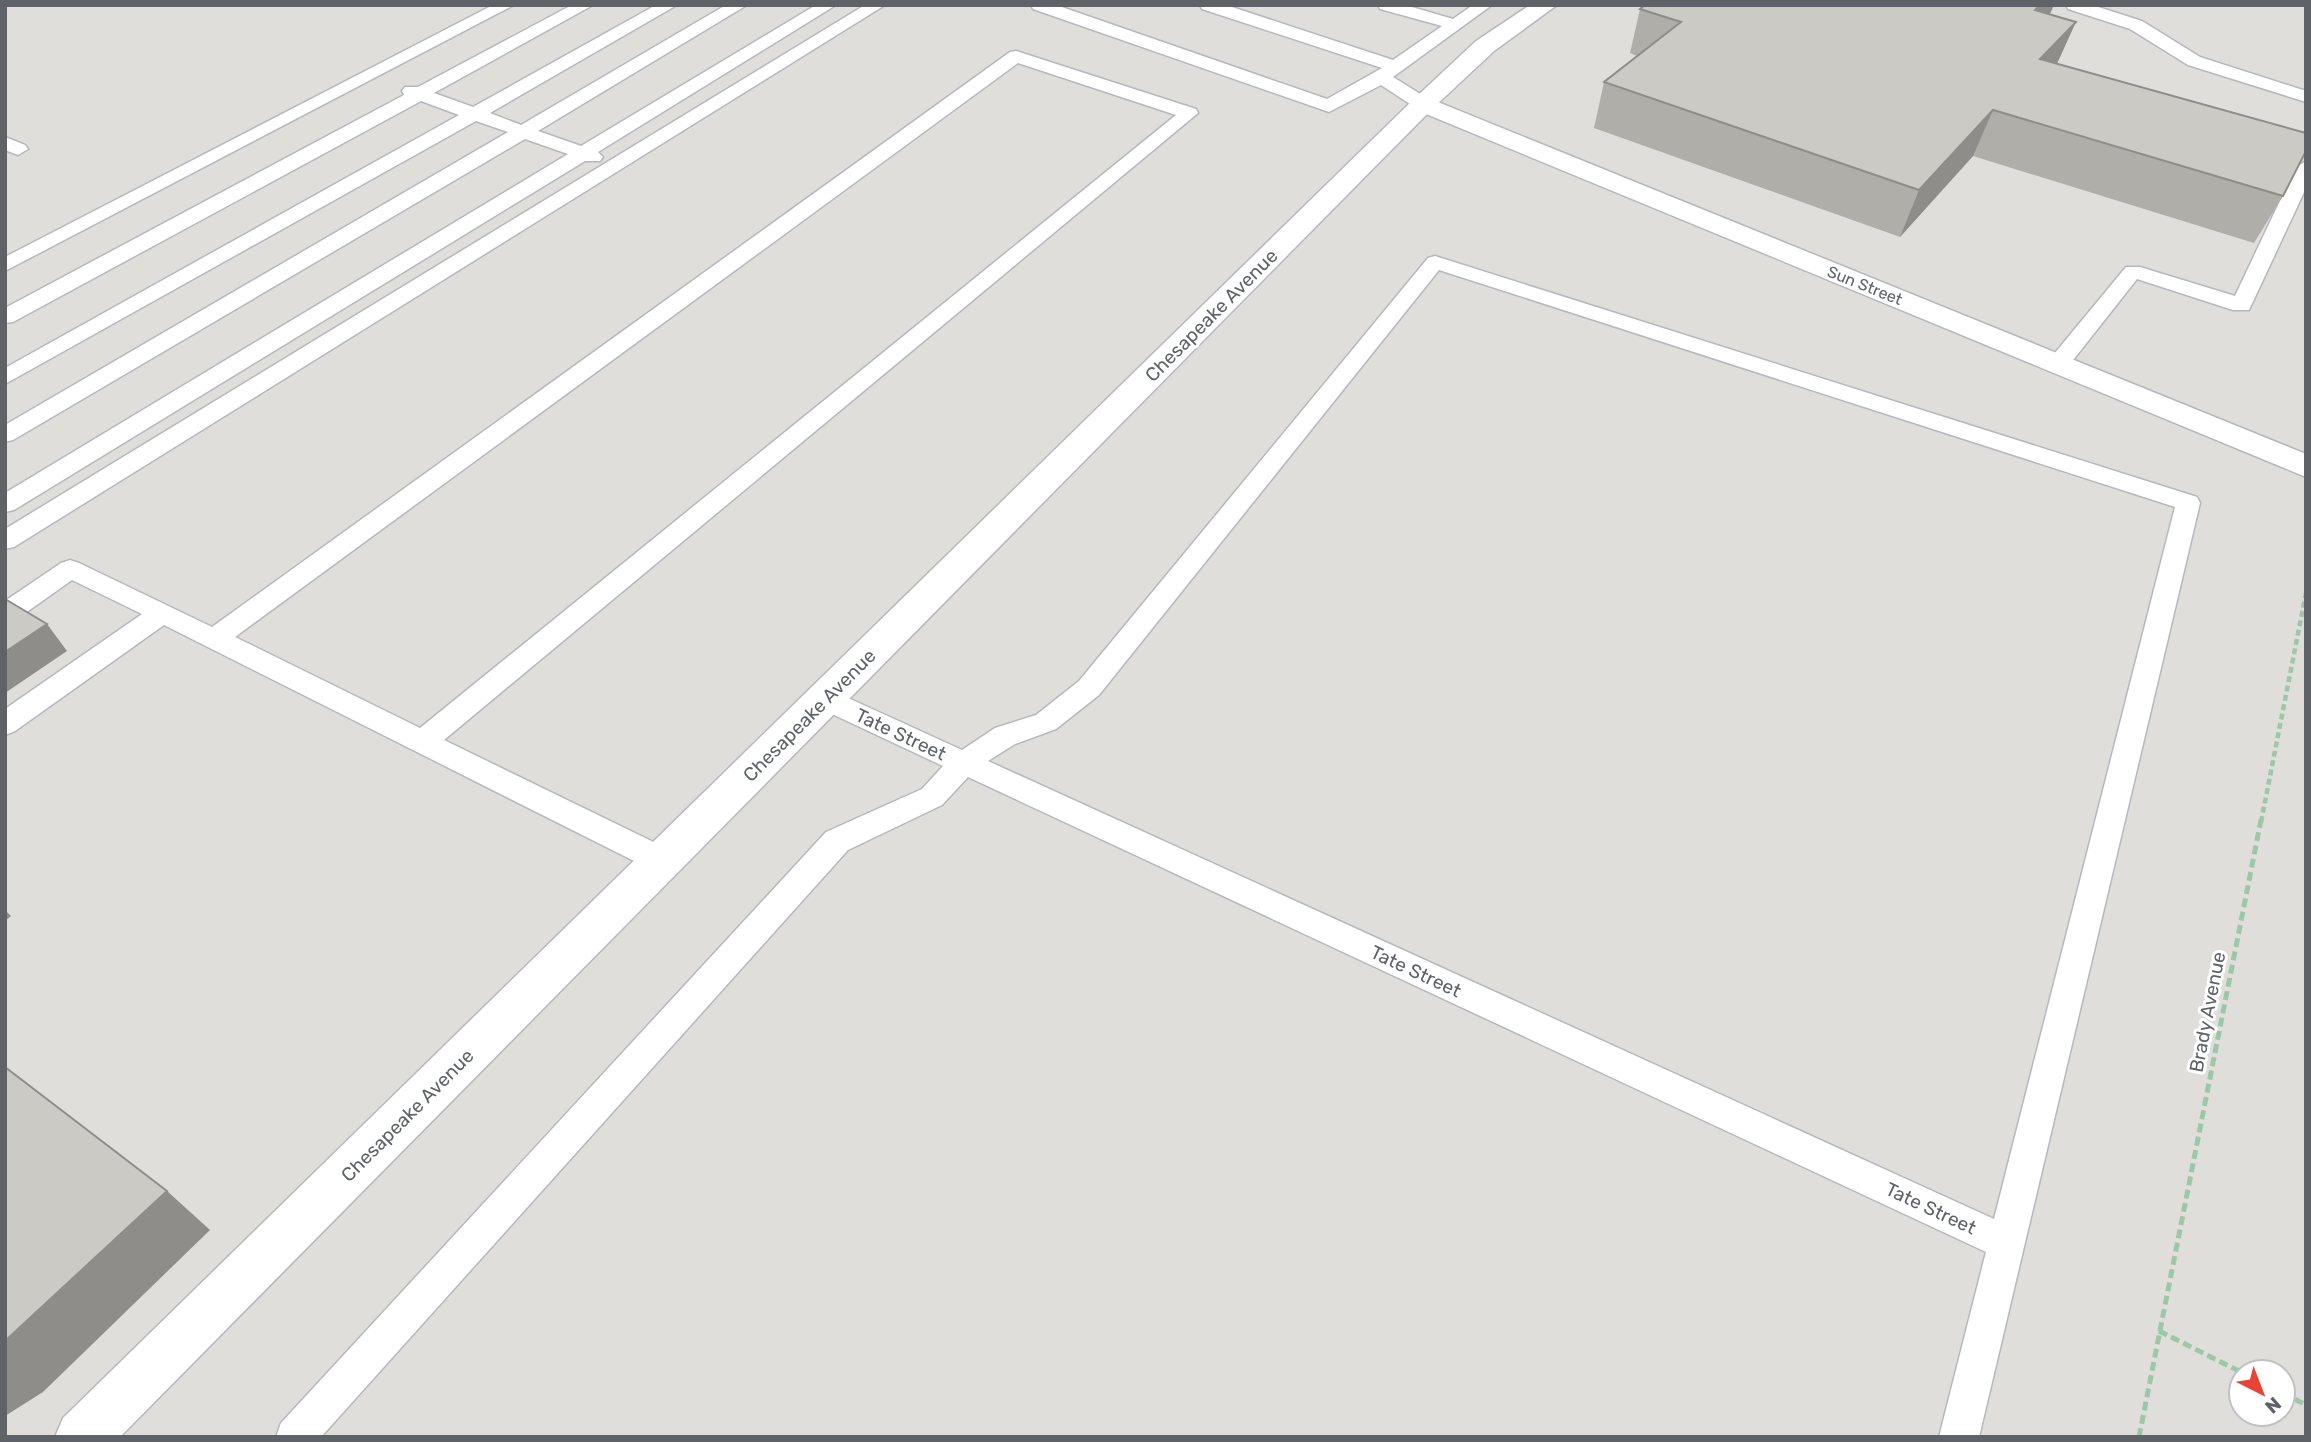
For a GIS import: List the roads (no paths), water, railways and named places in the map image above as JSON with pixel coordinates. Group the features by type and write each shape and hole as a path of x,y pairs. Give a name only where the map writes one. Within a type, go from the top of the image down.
{"street":[{"name":"Chesapeake Avenue","path":"82,1437 1423,104 1485,46 1546,5"},
{"name":"Sun Street","path":"1423,104 2306,466"}],"lane":[{"path":"5,265 506,5"},
{"path":"5,317 585,5"},
{"path":"5,377 668,5"},
{"path":"5,435 739,5"},
{"path":"5,504 828,5"},
{"path":"5,541 877,5"},
{"path":"1039,5 1329,106 1388,72 1484,5"},
{"path":"1208,5 1388,72 1423,104"},
{"path":"1386,5 1455,25"},
{"path":"2074,5 2136,25 2194,61 2306,97"},
{"path":"214,639 1016,56 1189,113 422,742"},
{"path":"371,75 615,166"},
{"path":"2058,364 2133,271 2241,305 2306,167"},
{"path":"295,1437 837,841 932,797 964,763 1005,736 1046,722 1089,688 1435,262 2189,503 1959,1437"},
{"path":"5,614 70,569 663,861"},
{"path":"5,724 162,613"},
{"name":"Tate Street","path":"825,699 2006,1243"}]}
